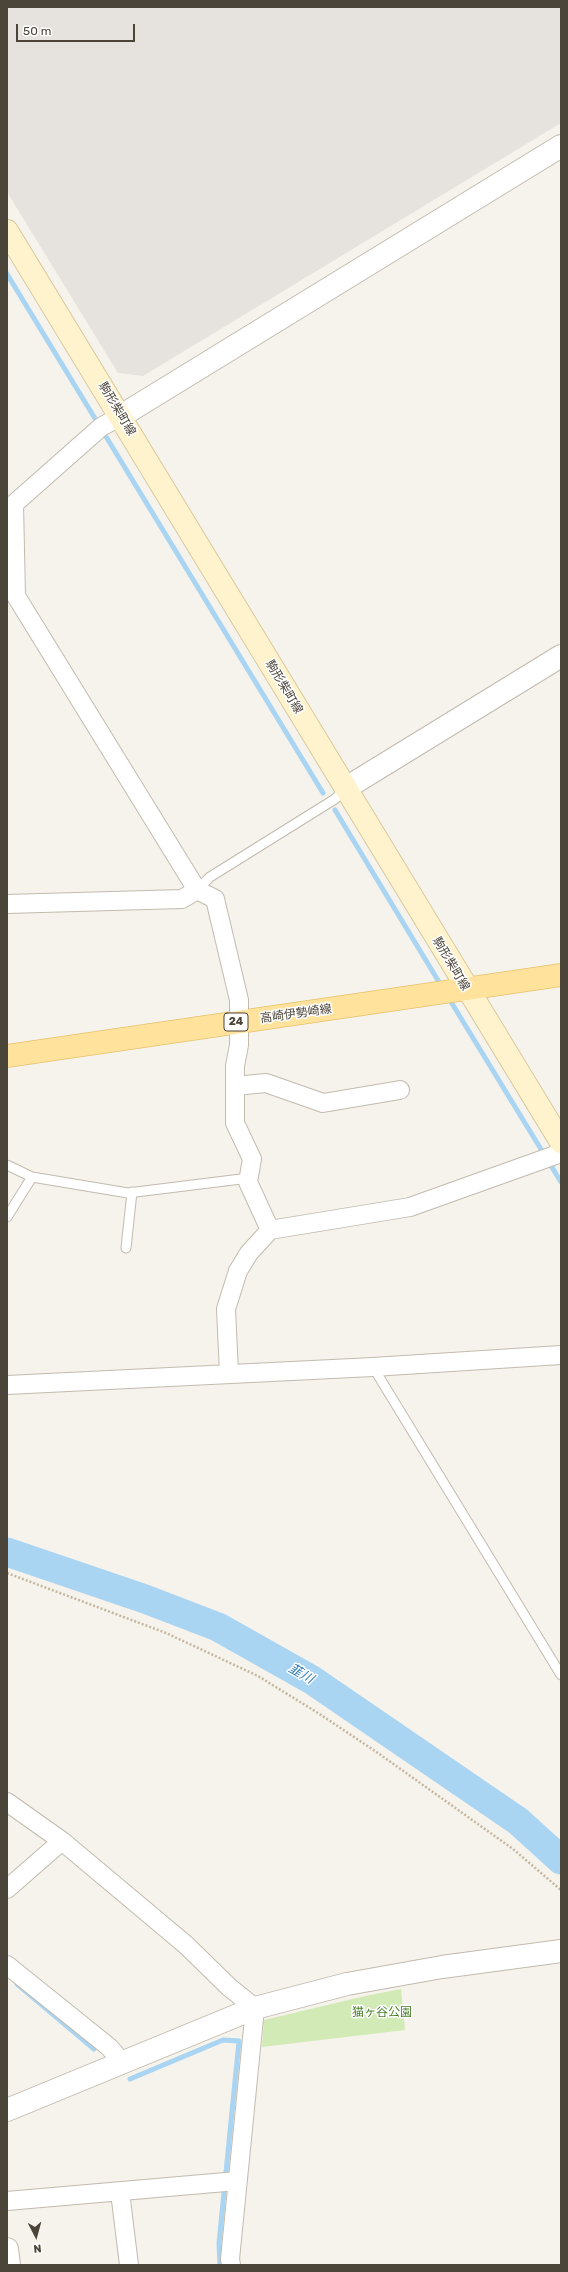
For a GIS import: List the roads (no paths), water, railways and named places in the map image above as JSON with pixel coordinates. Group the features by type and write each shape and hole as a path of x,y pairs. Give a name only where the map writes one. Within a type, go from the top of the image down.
{"main road":[{"name":"駒形柴町線","path":"7,231 121,416 466,989 561,1142"},
{"name":"高崎伊勢崎線","path":"7,1056 561,976"}],"street":[{"path":"270,1230 248,1182 252,1159 235,1123 235,1066 239,1045 239,1000 215,900 197,890 11,597 11,506 101,427 561,146"},
{"path":"346,788 561,656"},
{"path":"7,904 182,899 197,890"},
{"path":"235,1086 266,1083 323,1103 400,1090"},
{"path":"229,1373 226,1309 238,1271 250,1253 270,1230 410,1207 561,1153"},
{"path":"7,1385 373,1367 561,1355"},
{"path":"7,1802 62,1841 186,1945 230,1987 255,2008"},
{"path":"7,1890 62,1841"},
{"path":"7,2110 255,2008 354,1983 442,1967 561,1951"},
{"path":"7,1965 109,2047 122,2062"},
{"path":"231,2265 236,2181 255,2008"},
{"path":"7,2201 236,2181"},
{"path":"120,2192 130,2265"},
{"path":"7,2249 8,2265"}],"lane":[{"path":"197,890 210,877 335,799 346,788"},
{"path":"7,1165 32,1177 132,1192 249,1178"},
{"path":"7,1218 32,1177"},
{"path":"126,1248 132,1192"},
{"path":"373,1367 561,1675"}],"waterway":[{"path":"7,274 323,793"},
{"path":"335,810 442,987"},
{"path":"448,997 561,1182"},
{"name":"韮川","path":"7,1552 145,1599 218,1627 312,1680 518,1821 561,1860"},
{"path":"17,1984 94,2049"},
{"path":"130,2079 223,2040 239,2041 219,2243 220,2265"}],"park label":[{"name":"猫ヶ谷公園","path":"382,2013"}]}
